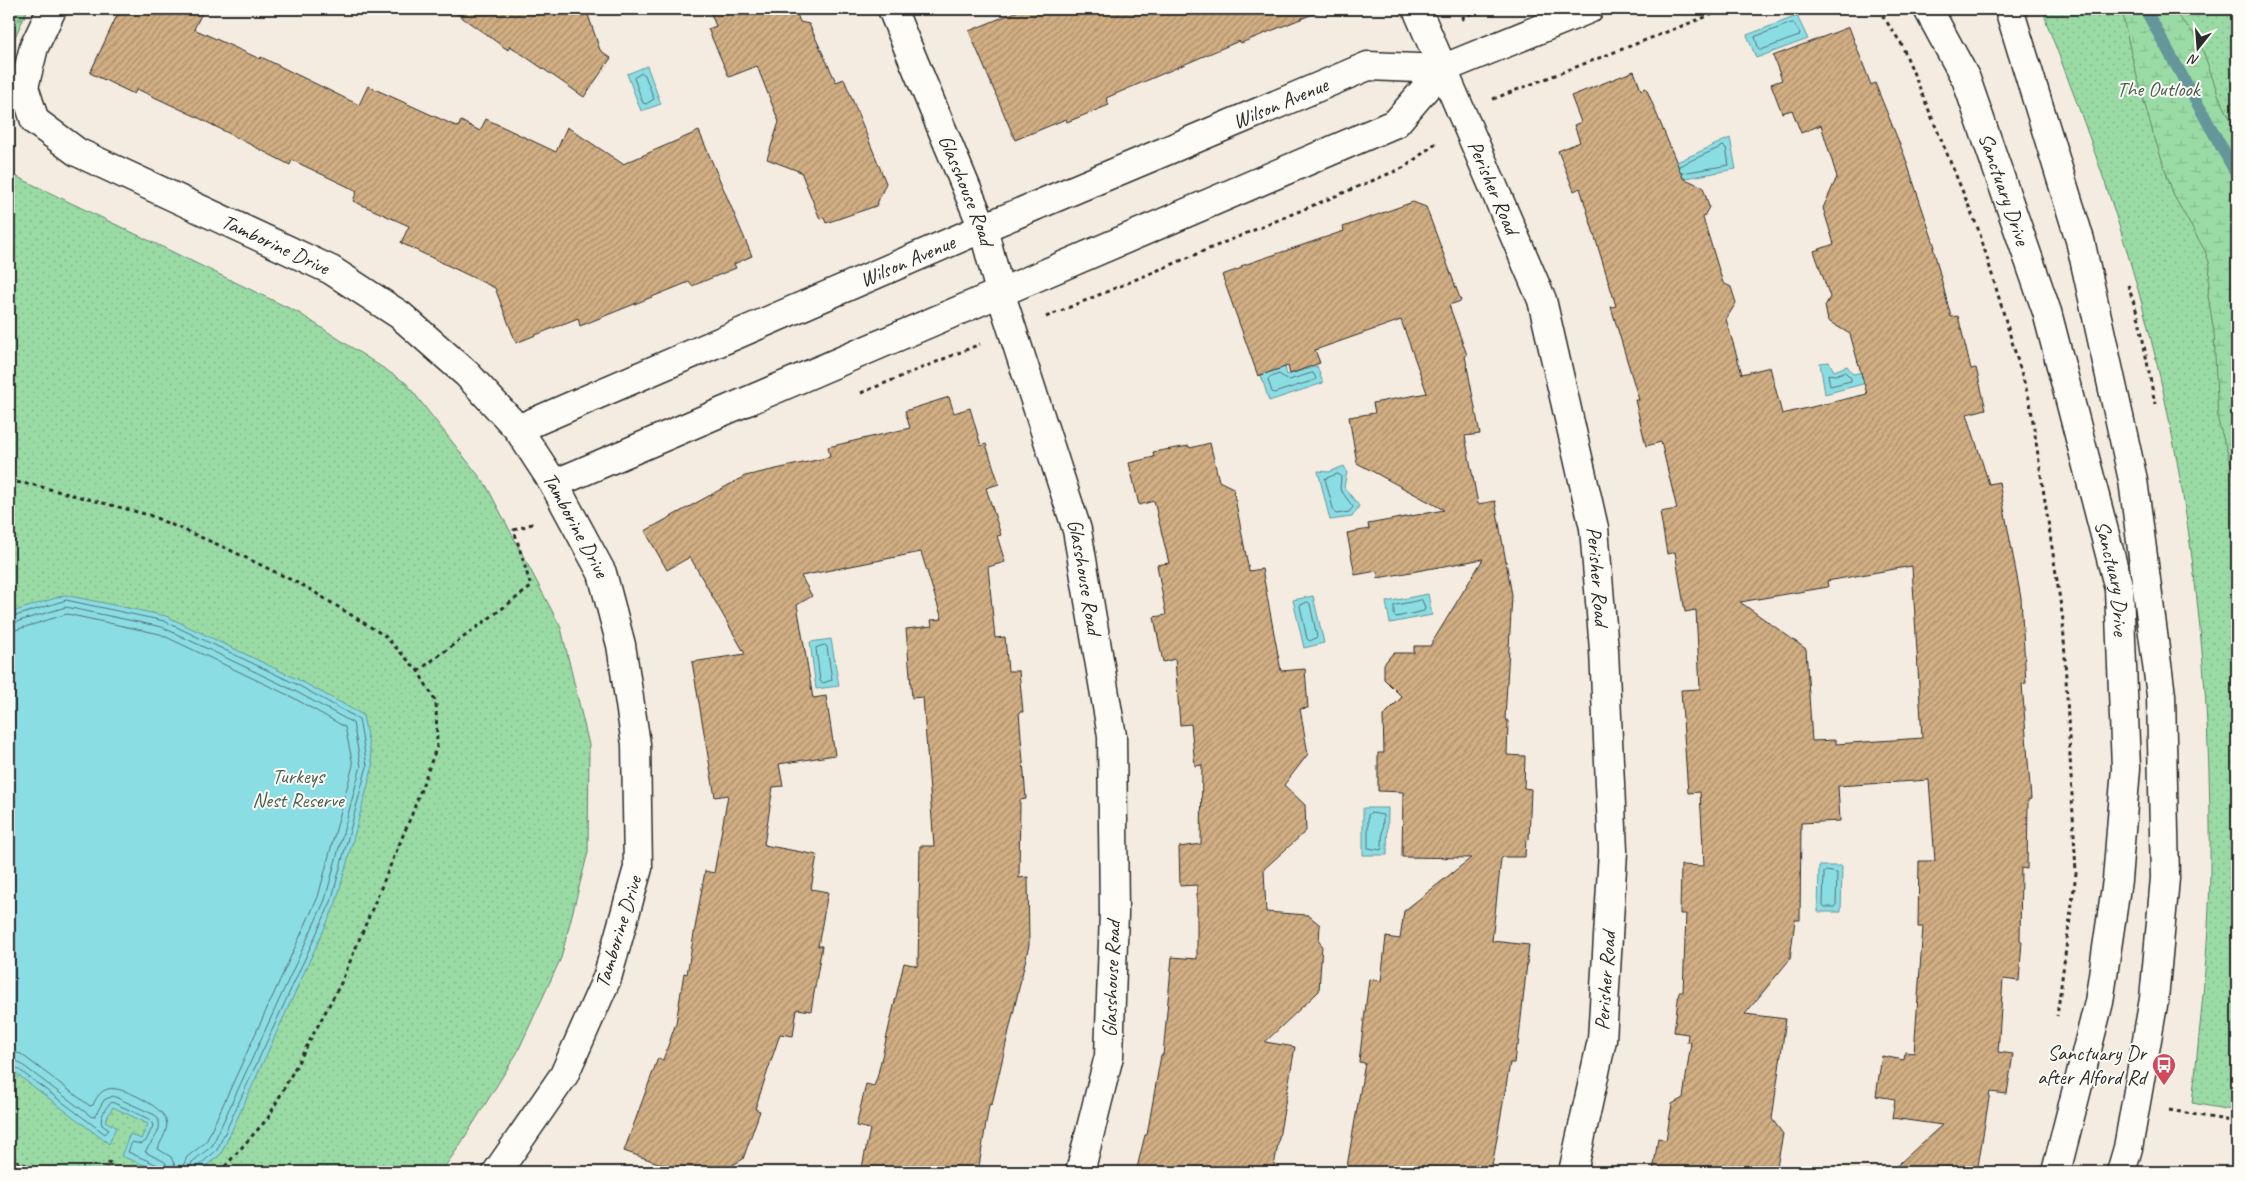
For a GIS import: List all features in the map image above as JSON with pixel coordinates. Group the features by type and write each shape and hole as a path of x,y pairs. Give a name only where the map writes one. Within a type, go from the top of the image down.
{"street":[{"name":"Tamborine Drive","path":"52,9 34,47 24,87 35,121 77,152 331,270 400,315 467,374 518,430 554,484 602,573 621,645 636,744 638,868 606,978 564,1075 497,1172"},
{"name":"Glasshouse Road","path":"892,9 983,228 1000,292 1077,530 1112,736 1114,914 1109,1056 1080,1172"},
{"name":"Perisher Road","path":"1417,9 1542,300 1594,528 1604,650 1614,851 1602,1040 1574,1172"},
{"name":"Wilson Avenue","path":"518,430 983,228 1368,66 1442,69 1589,9"},
{"name":"Sanctuary Drive","path":"1928,9 1966,79 2047,312 2119,589 2126,768 2117,880 2098,1002 2056,1172"},
{"name":"Sanctuary Drive","path":"2010,9 2082,250 2133,480 2162,695 2165,878 2154,999 2128,1148 2121,1172"},
{"name":"Wilson Avenue","path":"554,484 1396,123 1442,69"}],"path":[{"path":"1878,9 1901,43 1979,232 2030,402 2063,620 2076,873 2056,1022"},
{"path":"9,482 34,485 149,515 228,549 306,587 385,636 418,671 436,702 437,746 412,814 336,992 268,1118 220,1172"},
{"path":"418,671 531,588 514,530 523,527"},
{"path":"9,1157 40,1172"},
{"path":"105,1172 111,1159"}],"green space":[{"path":"9,9 28,9 9,50"},
{"name":"The Outlook","path":"2043,9 2237,9 2237,1111 2192,1103 2208,929 2210,802 2203,664 2188,527 2177,458 2147,323 2126,247 2102,172"},
{"path":"2122,9 2171,9 2191,30 2201,45 2218,94 2237,133 2237,484 2218,421 2214,332 2208,296 2210,265 2205,251 2174,196 2153,133 2134,66"},
{"name":"Turkeys Nest Reserve","path":"9,173 299,313 406,383 486,485 561,628 589,745 588,852 561,958 517,1053 441,1172 9,1172"}],"water":[{"path":"1797,16 1808,39 1756,58 1747,35"},
{"path":"647,66 661,104 641,111 627,74"},
{"path":"1730,138 1736,169 1675,180 1670,165"},
{"path":"1829,362 1834,371 1847,366 1853,374 1872,370 1874,381 1825,394 1820,363"},
{"path":"1317,366 1323,383 1269,401 1261,375 1285,367 1287,375"},
{"path":"1344,466 1347,472 1344,487 1359,506 1352,517 1330,520 1318,471 1329,472"},
{"path":"1428,594 1432,615 1390,623 1386,602"},
{"path":"65,595 166,616 299,680 363,715 373,766 336,903 221,1154 198,1172 163,1172 121,1156 130,1134 141,1139 148,1124 113,1107 105,1121 116,1127 109,1144 9,1068 9,613"},
{"path":"1313,596 1324,643 1304,648 1293,600"},
{"path":"831,639 839,686 816,689 810,642"},
{"path":"1363,808 1388,808 1387,855 1363,855"},
{"path":"1819,866 1842,866 1841,912 1818,912"}],"building":[{"path":"120,9 204,9 194,29 260,59 261,57 359,105 368,86 458,127 461,121 480,131 486,119 556,152 567,127 623,164 699,131 752,256 734,264 736,268 692,286 689,282 580,326 578,318 516,343 495,288 401,243 409,226 353,201 357,191 292,160 290,165 197,117 137,89 134,94 90,73"},
{"path":"450,9 586,9 600,50 611,58 584,97 510,46 508,50"},
{"path":"709,9 795,9 800,22 809,24 836,82 844,79 886,183 876,206 826,223 824,218 820,219 801,172 767,159 779,122 757,66 729,77 708,29 716,26"},
{"path":"1023,9 1323,10 1241,43 1239,41 1106,98 1109,105 1067,122 1066,119 1015,140 969,31"},
{"path":"1849,27 1871,85 1875,83 1905,157 1935,247 1933,247 1951,317 1958,316 1971,369 1976,368 1986,409 1967,414 1989,484 1999,482 2021,598 2026,683 2022,684 2031,799 2028,800 2027,869 2021,868 2020,941 2022,941 2019,981 2003,979 1998,1052 2013,1054 2007,1094 1990,1092 1977,1172 1890,1172 1942,1125 1892,1118 1895,1099 1876,1096 1882,1056 1904,1060 1905,1052 1914,1053 1923,927 1918,927 1919,861 1935,861 1929,780 1838,786 1840,821 1801,823 1800,920 1795,920 1790,959 1745,1014 1786,1019 1772,1119 1783,1134 1776,1172 1653,1172 1658,1138 1666,1140 1672,1104 1683,1098 1691,1042 1687,1042 1688,1034 1674,1032 1679,992 1683,992 1686,914 1680,914 1681,865 1704,866 1700,792 1688,793 1681,690 1700,689 1696,610 1685,612 1675,552 1667,554 1660,512 1677,509 1661,442 1646,446 1635,400 1639,400 1611,307 1616,306 1580,188 1574,191 1558,151 1580,142 1574,125 1581,122 1571,96 1634,71 1641,90 1646,88 1683,178 1703,187 1709,207 1703,218 1723,283 1731,287 1736,303 1726,319 1742,374 1770,367 1782,414 1867,394 1850,334 1828,321 1825,306 1830,297 1814,251 1834,244 1823,208 1837,177 1821,125 1801,133 1792,110 1782,113 1771,84 1782,80 1773,56","holes":["1912,566 1922,738 1836,744 1836,740 1812,741 1806,649 1740,602 1828,587 1827,581"]},
{"path":"1413,202 1426,207 1461,301 1449,305 1467,355 1465,356 1480,434 1465,436 1478,504 1495,501 1512,595 1505,719 1508,721 1507,755 1525,756 1524,788 1531,789 1529,840 1526,839 1525,857 1503,857 1501,859 1492,941 1529,945 1518,1046 1516,1046 1514,1063 1510,1063 1491,1172 1346,1172 1365,1063 1359,1062 1369,979 1381,981 1386,937 1400,939 1404,911 1471,858 1402,857 1403,792 1378,791 1378,753 1384,753 1383,716 1402,697 1384,679 1384,664 1393,653 1414,653 1414,646 1430,646 1483,559 1378,578 1377,571 1355,575 1347,533 1369,529 1368,524 1444,510 1357,463 1349,417 1375,413 1373,403 1427,393 1401,320 1315,350 1320,363 1290,374 1288,366 1258,376 1222,275 1242,268 1241,266 1344,231 1343,227"},
{"path":"949,397 954,413 970,408 981,446 986,444 999,484 986,488 1001,535 997,536 1005,562 988,567 995,638 1005,637 1008,671 1019,671 1023,712 1019,712 1026,799 1020,800 1019,878 1028,877 1029,945 992,1104 989,1105 978,1172 861,1172 870,1129 856,1126 866,1084 874,1086 877,1078 904,963 918,966 920,846 934,846 923,697 912,698 906,629 932,626 931,620 942,619 921,552 801,576 812,596 797,605 813,698 826,696 835,755 779,764 783,786 773,787 764,845 817,855 811,889 828,892 818,946 822,946 811,1011 797,1009 793,1036 780,1034 755,1109 760,1111 743,1159 721,1172 684,1172 624,1151 658,1058 663,1060 676,1023 684,973 687,974 705,871 714,873 728,795 715,797 692,662 745,654 690,557 667,570 645,531 745,476 830,457 828,447 910,428 905,411"},
{"path":"1210,443 1219,481 1233,488 1249,571 1262,569 1281,671 1305,669 1308,708 1300,709 1308,754 1284,785 1305,805 1306,831 1264,869 1266,912 1308,915 1320,925 1319,942 1322,945 1319,991 1265,1042 1295,1047 1273,1172 1136,1172 1145,1135 1147,1135 1161,1055 1163,1055 1172,957 1197,959 1197,885 1180,886 1179,847 1201,844 1202,765 1195,766 1191,724 1180,725 1175,659 1163,662 1154,617 1166,615 1157,565 1169,563 1154,501 1139,505 1129,463 1154,457 1153,452 1189,446 1190,448"}],"waterway":[{"path":"2145,9 2237,175"}],"place":[{"name":"Sanctuary Dr after Alford Rd","path":"2164,1086"}]}
